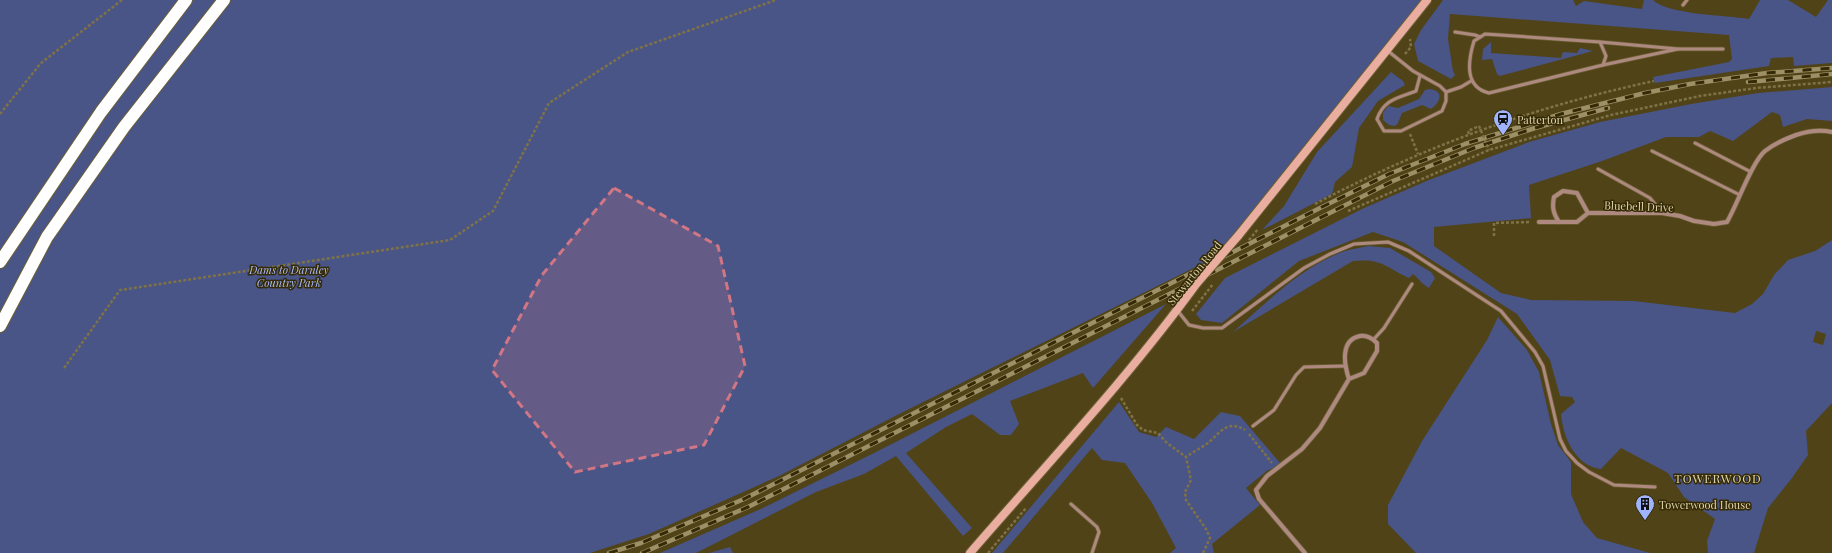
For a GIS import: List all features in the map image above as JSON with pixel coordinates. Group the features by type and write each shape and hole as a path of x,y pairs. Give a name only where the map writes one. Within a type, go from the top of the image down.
{"highway":[{"path":"0,262 101,112 186,0"},
{"path":"0,326 47,237 128,121 224,0"}],"main road":[{"name":"Stewarton Road","path":"970,553 1100,403 1177,310 1197,283 1238,236 1427,0"}],"street":[{"name":"Bluebell Drive","path":"1588,213 1577,193 1564,191 1554,197 1552,206 1554,216 1559,222 1577,222 1588,213 1662,213 1680,216 1694,221 1714,224 1727,222 1751,172 1764,152 1783,140 1806,132 1823,130 1832,132"},
{"path":"1539,222 1559,222"},
{"path":"1305,553 1259,499 1256,490 1267,476 1302,449 1320,428 1349,379 1364,372 1377,351 1377,343 1374,339 1364,336 1356,337 1348,342 1345,349 1346,366 1349,379"}],"lane":[{"path":"1683,5 1686,0"},
{"path":"1455,32 1475,34 1480,37"},
{"path":"1678,49 1603,65 1490,93 1481,91 1471,81 1470,53 1474,41 1485,34 1678,49 1723,49"},
{"path":"1600,42 1606,56 1603,65"},
{"path":"1386,50 1420,76 1440,86 1446,92 1446,101 1442,111 1401,131 1384,131 1377,119 1381,108 1389,101 1416,91 1420,76"},
{"path":"1446,92 1461,87 1471,81"},
{"path":"1695,143 1751,172"},
{"path":"1652,151 1740,195"},
{"path":"1598,170 1650,198 1662,213"},
{"path":"1177,310 1189,325 1203,328 1222,328 1304,268 1330,254 1354,244 1388,242 1409,251 1501,311 1535,352 1543,366 1560,439 1566,451 1577,463 1589,472 1614,485 1655,487"},
{"path":"1374,339 1384,328 1412,284"},
{"path":"1254,426 1274,410 1296,375 1304,367 1346,366"},
{"path":"1072,504 1097,527 1099,532 1092,553"}],"path":[{"path":"0,114 41,63 122,0"},
{"path":"64,368 120,290 450,240 493,211 549,103 628,52 776,0"},
{"path":"1315,204 1418,154 1469,134 1531,112 1601,92 1654,81"},
{"path":"1348,211 1488,150 1604,117 1672,102 1756,88 1832,82"},
{"path":"1469,134 1468,131 1479,126 1488,150"},
{"path":"1407,128 1418,154"},
{"path":"1494,236 1494,223 1539,222"},
{"path":"1121,398 1137,425 1143,430 1158,433 1167,443 1186,457 1191,480 1184,492 1186,500 1206,529 1210,538 1205,553"},
{"path":"1186,457 1207,443 1220,430 1231,426 1241,428 1247,432 1276,468"},
{"path":"1247,432 1254,426"}],"highlighted area":[{"path":"614,188 718,246 745,366 704,445 575,472 492,370 542,275"}],"green space":[{"name":"Dams to Darnley Country Park","path":"0,0 1428,0 1224,253 903,412 779,476 649,534 590,553 0,553"},
{"path":"1443,0 1573,0 1576,6 1584,1 1642,9 1644,0 1653,0 1661,5 1684,12 1749,19 1760,0 1788,0 1816,17 1828,0 1832,0 1832,63 1794,66 1793,57 1771,58 1769,66 1655,83 1653,77 1729,62 1732,59 1729,35 1450,14 1448,39 1455,75 1451,79 1418,61 1414,44 1421,30"},
{"path":"1491,42 1491,53 1561,58 1563,52 1577,53 1580,48 1593,51 1500,76 1497,74 1492,59 1482,60 1483,49"},
{"path":"1391,72 1403,81 1405,85 1378,101 1359,128 1352,167 1335,182 1332,194 1262,230 1284,206 1317,152"},
{"path":"1832,87 1832,121 1807,119 1783,127 1780,115 1772,112 1733,141 1710,131 1699,137 1666,137 1602,161 1529,185 1531,218 1434,227 1434,246 1501,293 1531,300 1634,301 1735,313 1752,304 1763,294 1774,275 1788,260 1815,251 1832,240 1832,403 1806,431 1808,455 1768,508 1754,553 1708,553 1707,541 1715,519 1684,497 1668,473 1621,448 1601,469 1592,467 1577,456 1564,432 1561,414 1575,402 1572,397 1560,396 1550,360 1517,314 1403,242 1373,232 1299,261 1222,323 1201,320 1196,314 1225,278 1364,208 1429,180 1529,142 1600,122 1691,104 1758,93","holes":["1816,331 1826,334 1823,345 1813,342"]},
{"path":"1430,89 1438,92 1440,98 1437,104 1431,109 1422,105 1402,113 1398,123 1395,126 1389,125 1383,120 1383,113 1388,106 1398,108 1419,99 1425,90"},
{"path":"1369,246 1390,248 1431,272 1435,278 1429,288 1413,274 1409,278 1377,262 1363,260 1353,261 1233,332 1284,287 1312,267 1342,252"},
{"path":"1166,304 1093,388 1083,373 1010,401 1019,424 1011,435 1000,435 972,414 946,427 906,453 972,528 963,536 896,456 864,474 816,492 696,553 660,553 763,508"},
{"path":"1498,317 1527,350 1539,372 1551,424 1558,445 1571,462 1571,494 1583,522 1597,538 1650,553 1416,553 1388,524 1388,505 1422,441 1487,340"},
{"path":"1119,402 1139,432 1156,437 1166,427 1194,439 1221,412 1240,416 1280,463 1268,470 1246,488 1260,505 1212,544 1214,553 1170,553 1176,548 1152,503 1125,463 1102,460 1092,448 1003,553 992,553"},
{"path":"730,547 733,553 709,553"}],"railway":[{"path":"609,553 641,543 744,499 1389,174 1465,144 1561,114 1645,93 1690,84 1767,73 1832,68"},
{"path":"1748,82 1832,74"},
{"path":"642,553 748,507 1393,181 1474,148 1535,128 1608,108"}],"place":[{"name":"Patterton","path":"1503,136"},
{"name":"Towerwood House","path":"1645,521"}],"district":[{"name":"TOWERWOOD","path":"1718,478"}]}
